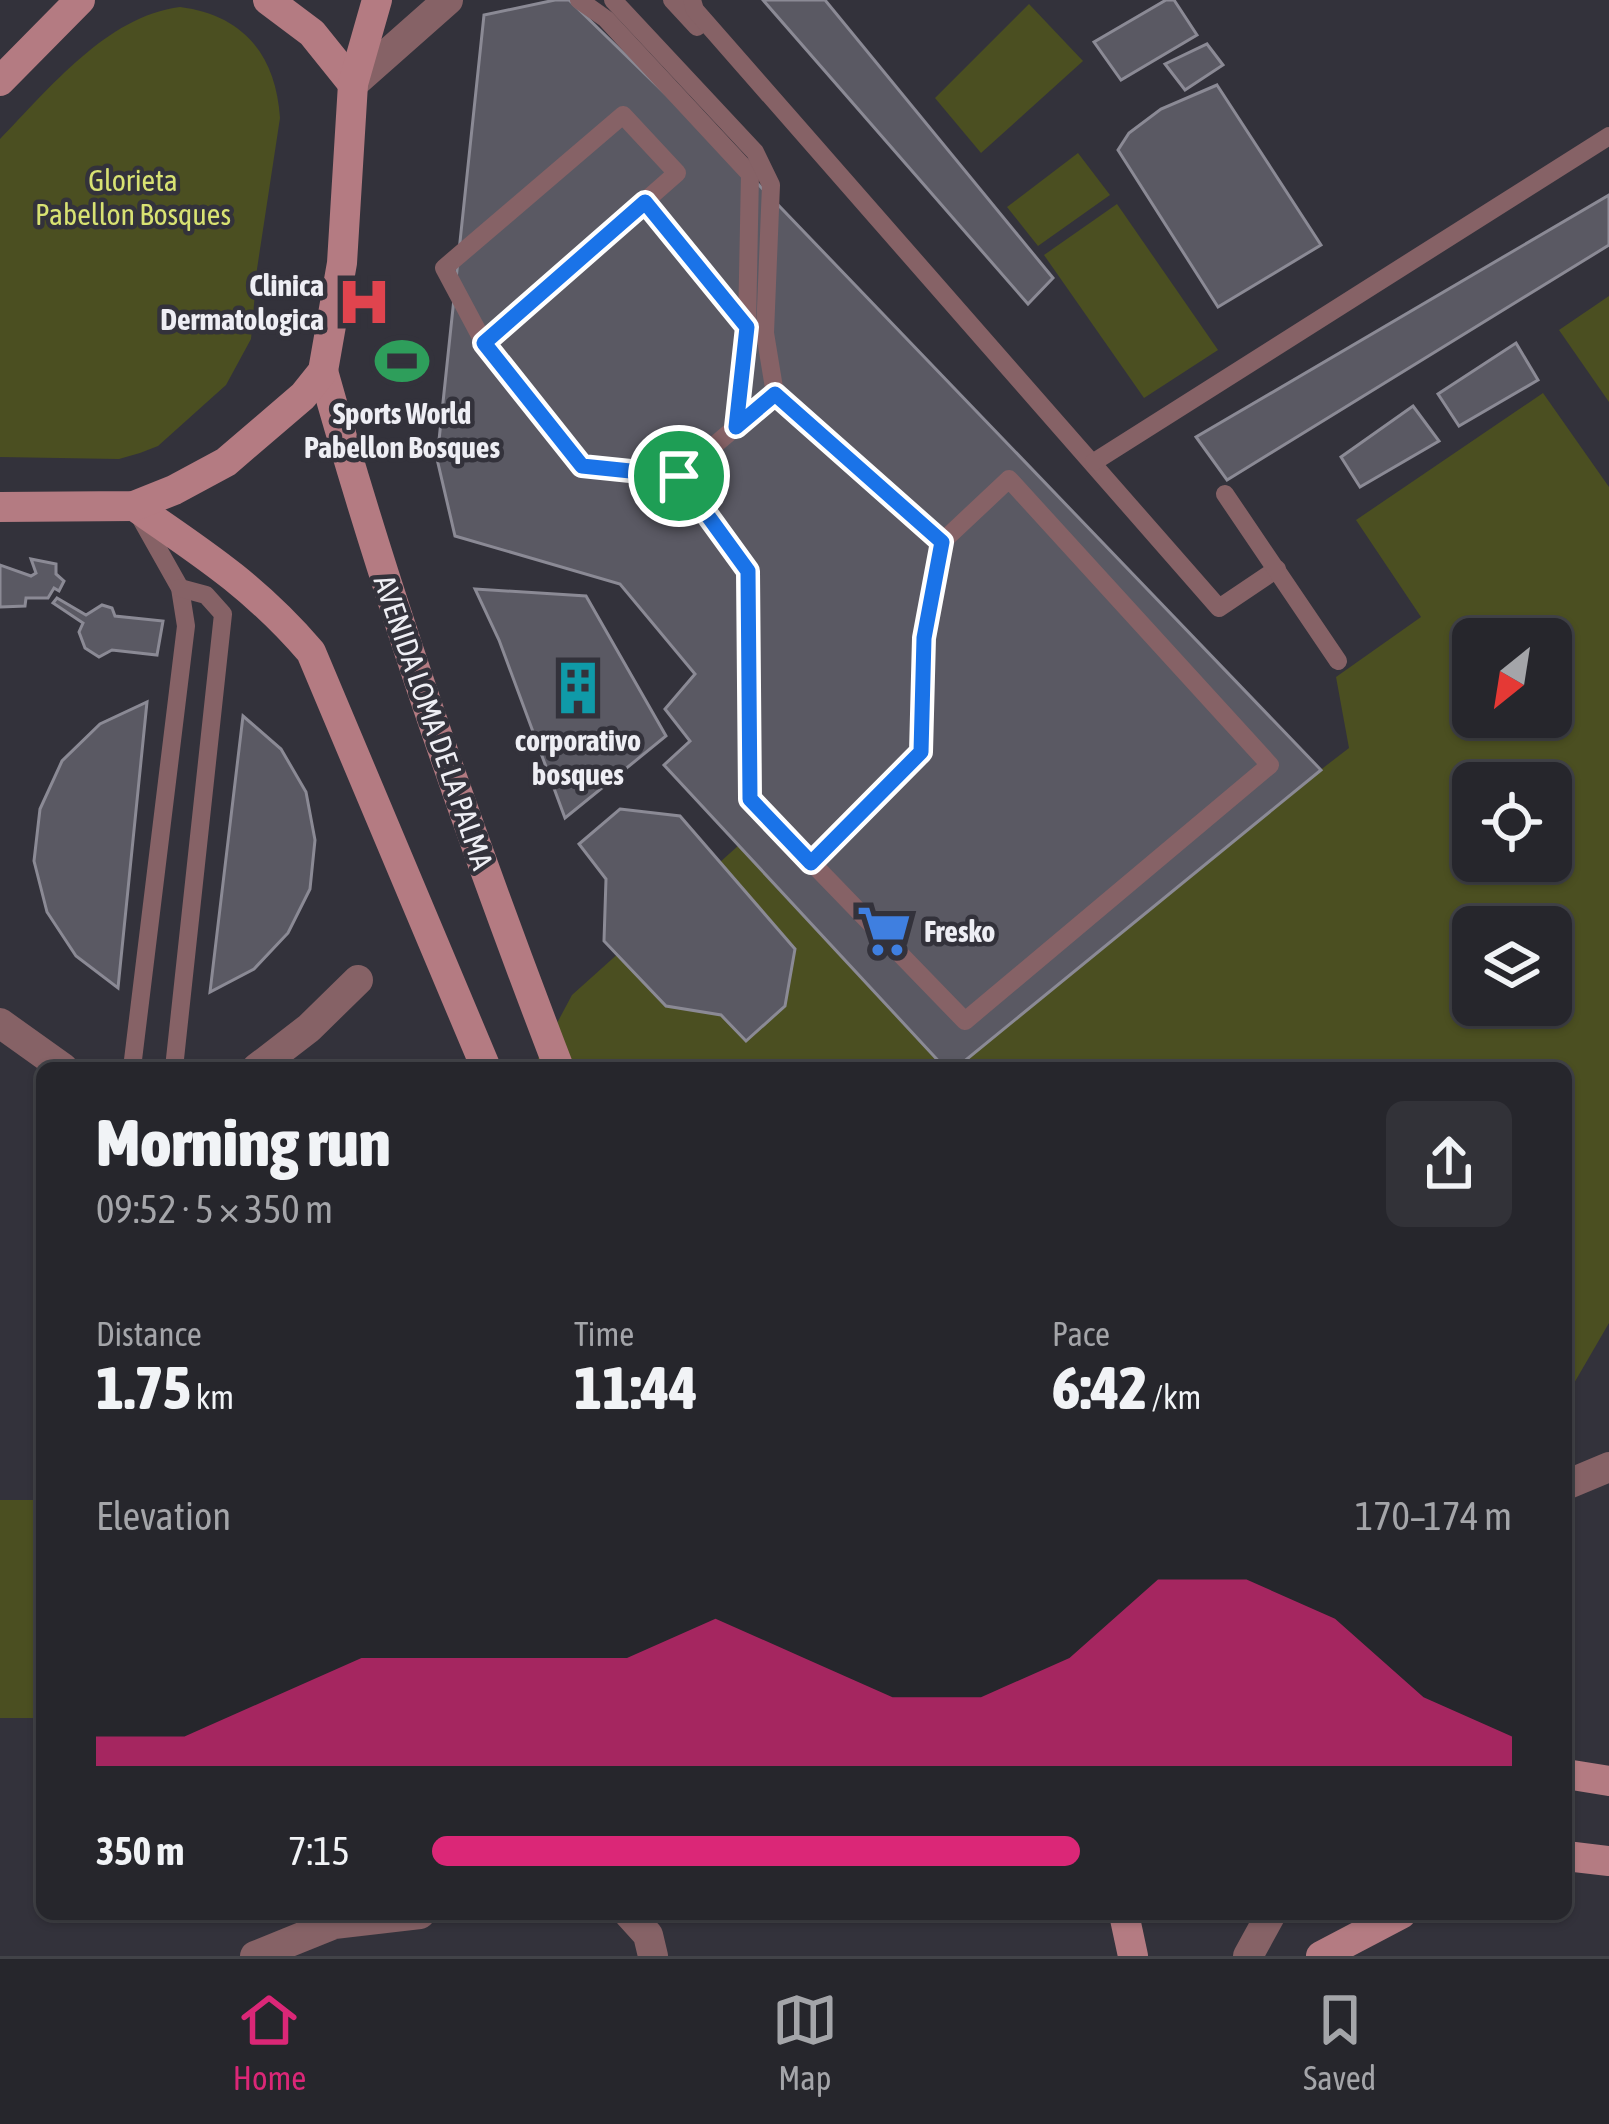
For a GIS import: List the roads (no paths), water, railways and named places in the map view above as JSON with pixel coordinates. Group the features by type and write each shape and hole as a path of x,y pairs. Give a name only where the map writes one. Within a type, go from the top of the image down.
{"main road":[{"path":"4,70 73,8 94,0"},
{"path":"268,0 312,33 353,84"},
{"path":"0,507 134,506 174,490 226,462 303,396 323,371 342,262 353,84 377,0"},
{"name":"AVENIDA LOMA DE LA PALMA","path":"323,371 364,515 505,927 557,1062"},
{"path":"134,506 241,580 272,606 311,652 484,1062"},
{"path":"1572,1775 1609,1780"},
{"path":"1572,1857 1609,1861"},
{"path":"1125,1920 1133,1956"},
{"path":"1321,1956 1390,1920"}],"street":[{"path":"353,84 448,0"},
{"path":"264,1062 309,1028 358,980"},
{"path":"0,1023 55,1062"},
{"path":"1572,1482 1609,1468"},
{"path":"256,1956 334,1924 368,1920"},
{"path":"634,1920 648,1935 652,1956"}],"lane":[{"path":"579,0 606,19 750,175 747,327 736,427"},
{"path":"613,0 766,169 771,185 765,333 775,394 942,542"},
{"path":"671,0 945,309"},
{"path":"692,0 695,10 1219,608 1277,569"},
{"path":"484,343 677,173 623,115 444,268 484,343 582,466 679,476 775,394"},
{"path":"1094,462 1609,136"},
{"path":"645,202 747,327"},
{"path":"679,476 748,571 750,799 811,863 965,1021 1270,765 1009,479 942,542 924,638 921,752 811,863"},
{"path":"1225,494 1338,661"},
{"path":"133,1062 185,626 180,588 134,506"},
{"path":"175,1062 223,614 206,595 180,588"}],"place":[{"name":"Clinica Dermatologica","path":"364,302"},
{"name":"Sports World Pabellon Bosques","path":"402,361"},
{"name":"corporativo bosques","path":"578,688"},
{"name":"Fresko","path":"884,931"}],"park label":[{"name":"Glorieta Pabellon Bosques","path":"133,197"}]}
